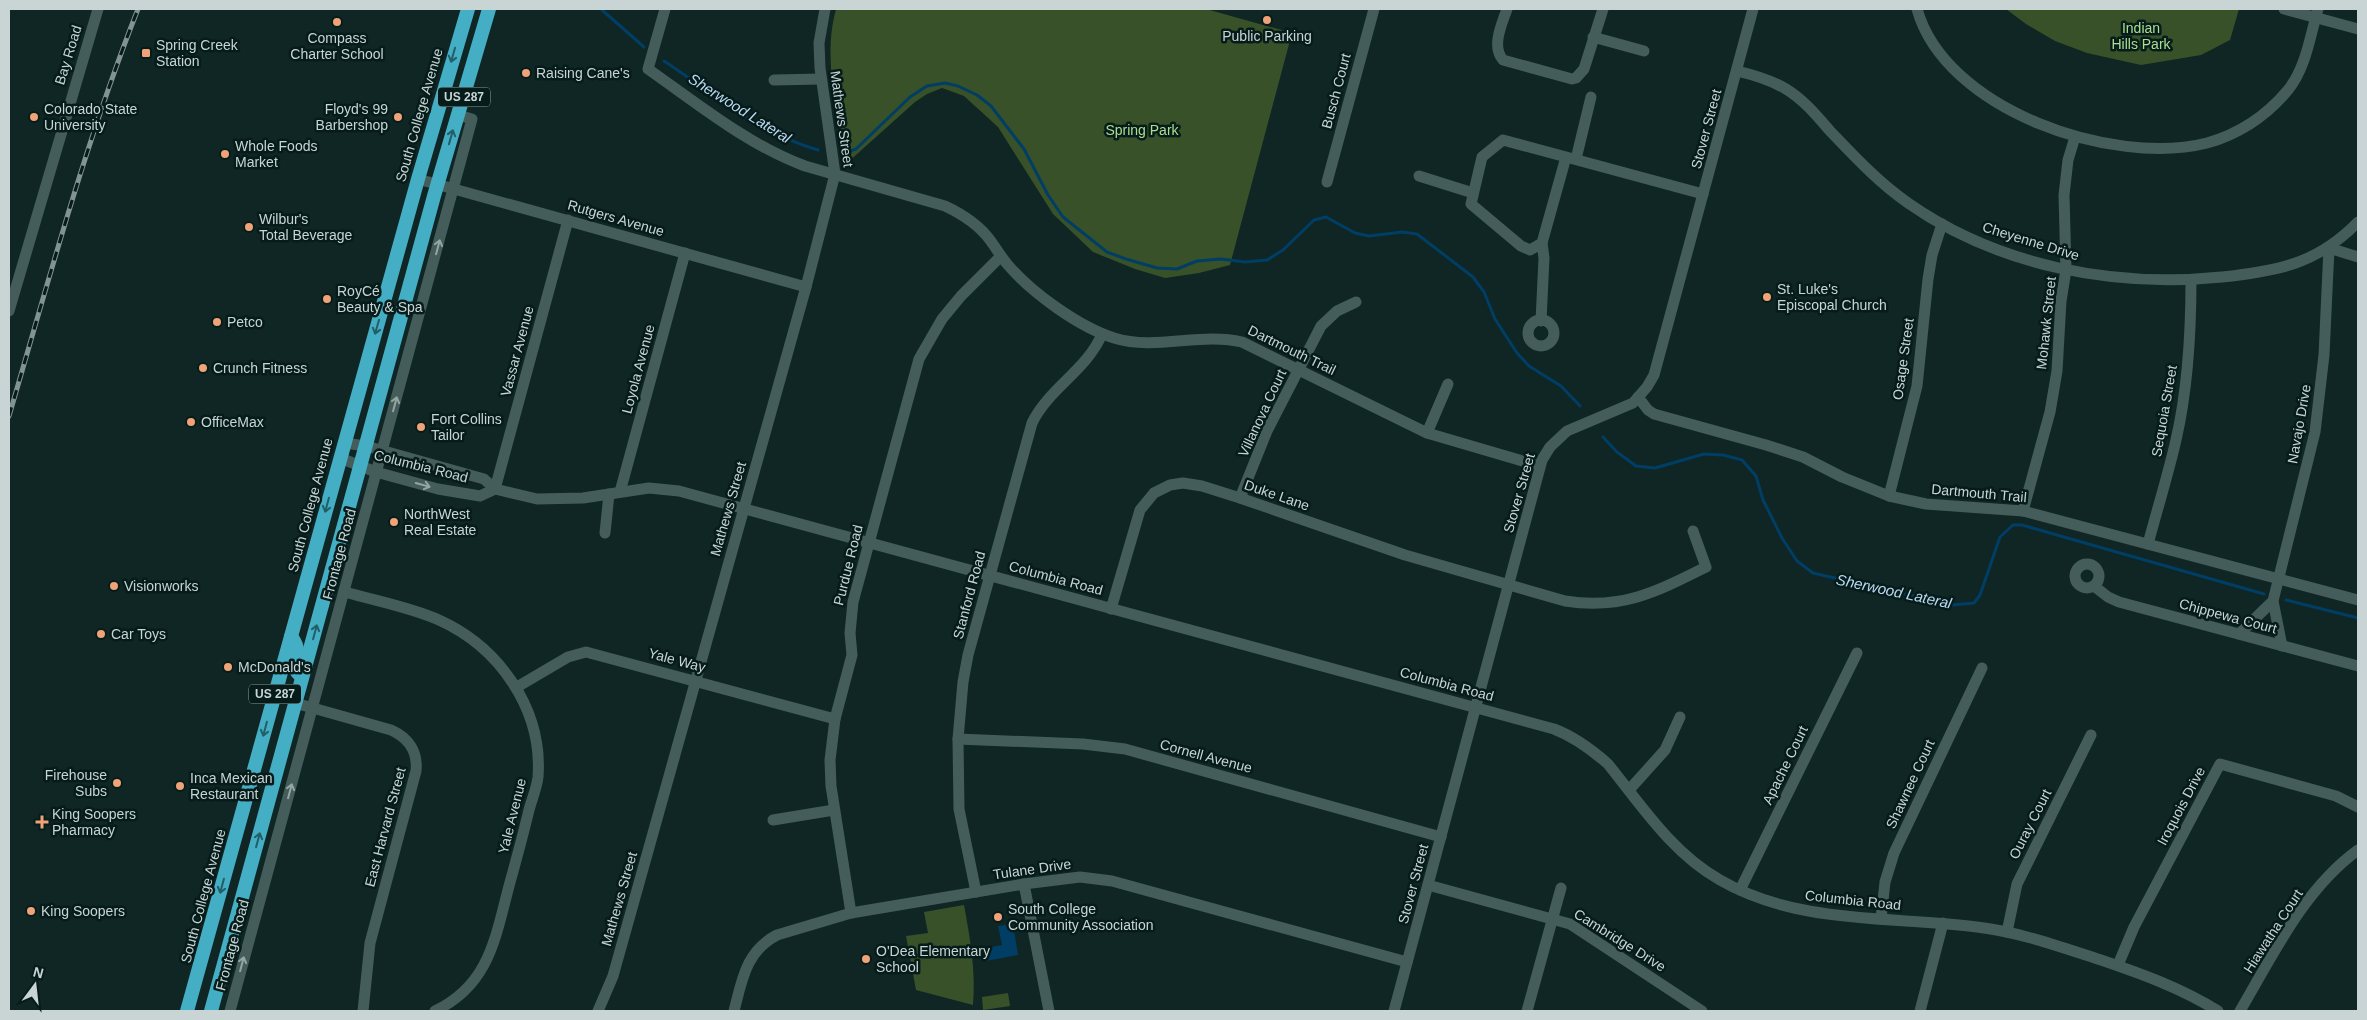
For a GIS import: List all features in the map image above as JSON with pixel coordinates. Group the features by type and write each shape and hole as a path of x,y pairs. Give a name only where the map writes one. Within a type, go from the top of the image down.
{"highway":[{"name":"South College Avenue","path":"187,1011 418,179 468,9"},
{"name":"US 287","path":"211,1011 438,184 489,9"},
{"path":"291,637 298,650 297,672 302,677"}],"street":[{"name":"Bay Road","path":"9,311 98,9"},
{"name":"Dartmouth Trail","path":"665,9 648,69 762,147 805,166 945,206 971,221 991,241 1009,266 1048,300 1084,325 1102,334 1145,344 1229,338 1252,346 1427,433 1540,466"},
{"name":"Mathews Street","path":"598,1011 613,976 806,287 835,174 821,79 819,43 825,9"},
{"name":"Busch Court","path":"1327,182 1374,9"},
{"path":"1507,9 1497,45 1499,55 1503,60 1572,79 1576,78 1584,69 1603,9"},
{"name":"Stover Street","path":"1394,1011 1510,585 1540,466 1550,447 1567,431 1628,406 1648,387 1654,374 1753,9"},
{"path":"1917,9 1930,41 1941,57 1963,78 2010,109 2032,120 2075,136 2121,145 2173,148 2207,143 2244,127 2276,103 2300,73 2316,13"},
{"path":"2284,9 2316,13 2358,29"},
{"path":"1593,37 1644,51"},
{"name":"Cheyenne Drive","path":"1737,71 1776,83 1797,96 1874,176 1907,202 1942,224 1992,247 2066,270 2124,279 2191,280 2282,269 2302,262 2329,248 2358,222"},
{"path":"774,80 821,79"},
{"path":"1541,321 1544,258 1542,243 1591,96"},
{"name":"Frontage Road","path":"230,1011 472,119 458,115"},
{"name":"Mohawk Street","path":"2023,511 2050,412 2056,371 2061,301 2066,270 2064,195 2068,160 2075,136"},
{"path":"1542,243 1530,250 1521,246 1471,204 1482,157 1503,140 1703,194"},
{"path":"1419,176 1473,193"},
{"name":"Rutgers Avenue","path":"418,179 806,287"},
{"name":"Vassar Avenue","path":"495,490 568,220"},
{"name":"Osage Street","path":"1889,496 1917,386 1928,279 1932,255 1942,224"},
{"path":"2329,248 2358,257"},
{"name":"Navajo Drive","path":"2282,646 2273,602 2316,432 2324,355 2329,248"},
{"name":"Loyola Avenue","path":"614,493 686,253"},
{"name":"Purdue Road","path":"851,913 834,810 830,760 835,719 852,655 850,633 853,602 919,360 942,319 961,296 1001,256"},
{"name":"Sequoia Street","path":"2148,544 2176,440 2185,389 2191,317 2191,280"},
{"name":"Villanova Court","path":"1240,498 1267,431 1321,326 1337,311 1356,302"},
{"name":"Stanford Road","path":"976,892 959,809 958,739 968,655 1032,423 1045,400 1089,357 1102,334"},
{"path":"1427,433 1448,384"},
{"name":"Dartmouth Trail","path":"1638,397 1648,410 1654,414 1766,444 1803,457 1849,480 1889,496 1926,504 2023,511 2358,600"},
{"name":"Columbia Road","path":"344,443 366,446 484,479 495,490 537,499 563,500 632,489 663,488 744,508 1554,729 1580,742 1608,764 1682,853 1706,871 1740,890 1796,909 1821,914 1944,923 2007,932 2043,940 2118,965 2176,988 2218,1011"},
{"name":"Columbia Road","path":"340,458 376,472 438,489 480,496 495,490"},
{"name":"Duke Lane","path":"1111,608 1136,518 1146,501 1154,493 1170,485 1183,483 1202,486 1240,498 1405,555 1564,601 1582,604 1614,603 1646,596 1706,567 1693,531"},
{"path":"605,533 614,493"},
{"name":"Chippewa Court","path":"2094,586 2108,597 2119,602 2358,666"},
{"name":"Yale Avenue","path":"345,592 424,614 457,629 495,659 517,687 532,722 536,740 538,778 493,947 486,963 467,989 454,1000 435,1011"},
{"path":"2239,634 2273,602"},
{"name":"Yale Way","path":"517,687 568,657 586,652 835,719"},
{"name":"Apache Court","path":"1740,890 1857,653"},
{"name":"Shawnee Court","path":"1881,919 1885,882 1894,853 1982,668"},
{"name":"East Harvard Street","path":"295,703 398,733 411,745 417,763 370,943 363,1011"},
{"path":"1629,790 1665,750 1680,717"},
{"name":"Ouray Court","path":"2007,932 2017,884 2092,734"},
{"name":"Cornell Avenue","path":"958,739 1083,744 1125,749 1441,837"},
{"name":"Iroquois Drive","path":"2118,965 2134,928 2220,764 2336,796 2358,807"},
{"path":"773,820 834,810"},
{"name":"Hiawatha Court","path":"2240,1011 2295,920 2328,877 2358,850"},
{"name":"Tulane Drive","path":"734,1011 746,968 759,947 777,935 851,913 1024,884 1080,877 1112,881 1407,962"},
{"path":"1024,884 1049,1011"},
{"name":"Cambridge Drive","path":"1428,885 1553,918 1575,926 1702,1011"},
{"path":"1527,1011 1561,888"},
{"path":"1920,1011 1944,923"}],"green space":[{"name":"Spring Park","path":"836,9 1206,9 1292,33 1230,265 1199,273 1165,278 1135,269 1093,252 1053,214 998,127 964,96 942,88 927,94 915,102 847,163 831,67 832,28"},
{"name":"Indian Hills Park","path":"2006,9 2239,9 2230,40 2201,55 2141,65 2087,53 2055,41 2026,24"},
{"path":"964,905 973,967 973,1005 916,990 906,936 928,933 924,912"},
{"path":"1008,993 1010,1006 983,1010 982,997"}],"water":[{"path":"1013,924 1018,955 986,961 984,948 1002,945 998,926"}],"waterway":[{"name":"Sherwood Lateral","path":"602,10 644,47"},
{"name":"Sherwood Lateral","path":"664,61 758,123 778,134 818,150"},
{"name":"Sherwood Lateral","path":"847,152 856,149 910,97 927,86 945,83 958,86 977,95 991,106 1024,149 1048,195 1063,217 1107,252 1126,259 1157,268 1177,269 1197,261 1221,259 1245,262 1267,260 1283,250 1314,220 1326,217 1355,233 1369,236 1402,232 1417,234 1473,277 1484,292 1495,319 1517,353 1529,366 1561,386 1580,406"},
{"name":"Sherwood Lateral","path":"1603,437 1617,452 1636,466 1655,468 1704,454 1723,455 1742,460 1756,476 1763,500 1782,538 1797,561 1813,573 1952,605 1974,603 1980,595 2000,537 2013,525 2022,525 2264,594"},
{"name":"Sherwood Lateral","path":"2286,600 2358,618"}],"railway":[{"path":"9,416 85,160 138,9"}],"place":[{"name":"Public Parking","path":"1267,20"},
{"name":"Compass Charter School","path":"337,22"},
{"name":"Spring Creek Station","path":"146,53"},
{"name":"Raising Cane's","path":"526,73"},
{"name":"Colorado State University","path":"34,117"},
{"name":"Floyd's 99 Barbershop","path":"398,117"},
{"name":"Whole Foods Market","path":"225,154"},
{"name":"Wilbur's Total Beverage","path":"249,227"},
{"name":"St. Luke's Episcopal Church","path":"1767,297"},
{"name":"RoyCé Beauty & Spa","path":"327,299"},
{"name":"Petco","path":"217,322"},
{"name":"Crunch Fitness","path":"203,368"},
{"name":"OfficeMax","path":"191,422"},
{"name":"Fort Collins Tailor","path":"421,427"},
{"name":"NorthWest Real Estate","path":"394,522"},
{"name":"Visionworks","path":"114,586"},
{"name":"Car Toys","path":"101,634"},
{"name":"McDonald's","path":"228,667"},
{"name":"Firehouse Subs","path":"117,783"},
{"name":"Inca Mexican Restaurant","path":"180,786"},
{"name":"King Soopers Pharmacy","path":"42,822"},
{"name":"King Soopers","path":"31,911"},
{"name":"South College Community Association","path":"998,917"},
{"name":"O'Dea Elementary School","path":"866,959"}]}
